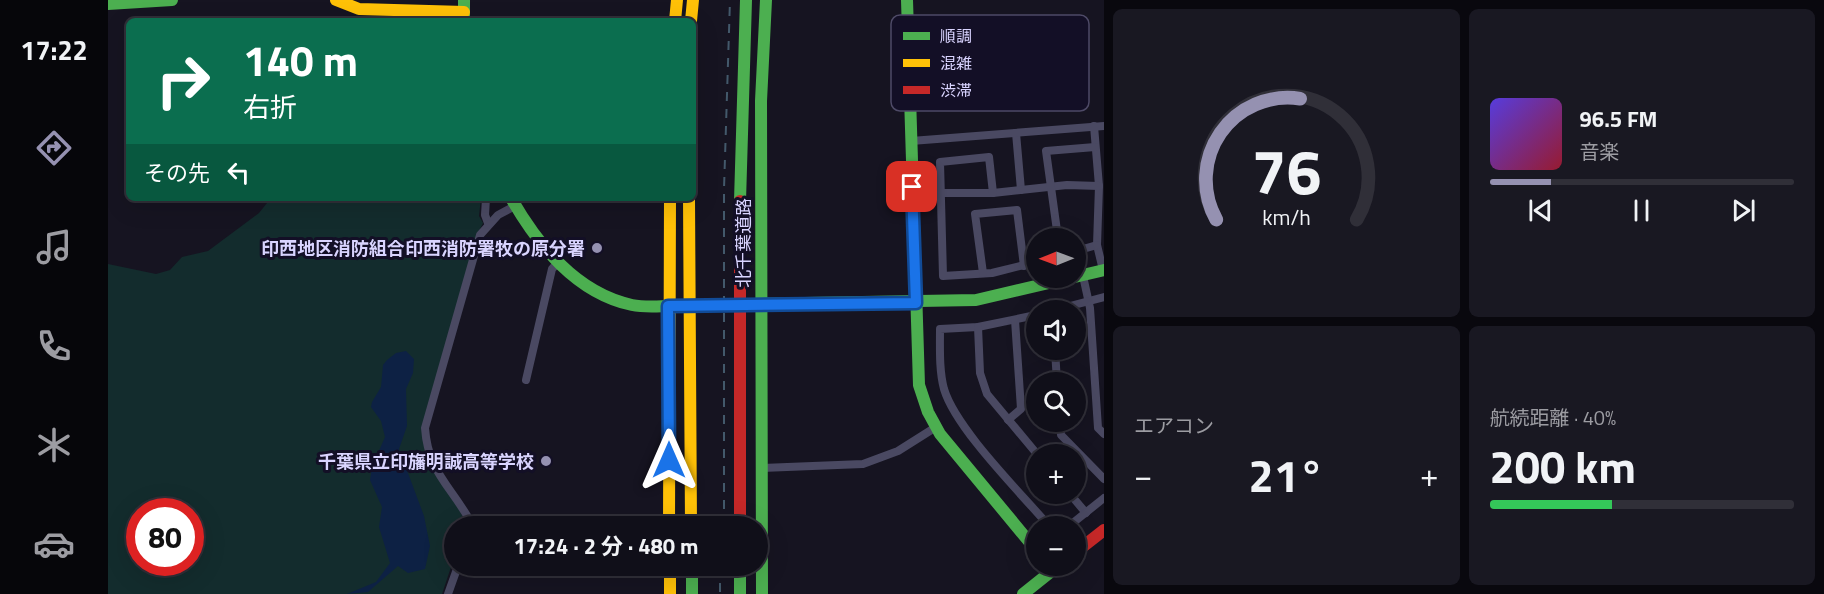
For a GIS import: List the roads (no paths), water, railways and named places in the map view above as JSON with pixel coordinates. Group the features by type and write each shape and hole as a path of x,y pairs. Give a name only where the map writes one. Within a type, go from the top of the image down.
{"main road":[{"path":"108,4 172,0"},
{"path":"336,0 359,9 464,11"},
{"path":"675,18 677,0"},
{"path":"692,18 693,0"},
{"name":"北千葉道路","path":"740,516 740,178 746,0"},
{"name":"北千葉道路","path":"762,594 757,304 761,102 766,0"},
{"path":"907,0 907,15"},
{"path":"910,111 919,385 936,427 1026,538"},
{"path":"669,516 670,201"},
{"path":"689,201 692,516"},
{"path":"513,202 534,238 585,284 608,298 633,306 916,303 976,300 1030,288"},
{"path":"1086,275 1104,270"},
{"path":"1086,544 1103,531"},
{"path":"670,576 670,594"},
{"path":"692,576 692,594"},
{"path":"740,576 740,594"},
{"path":"1023,594 1044,576"}],"street":[{"path":"1094,126 1098,186 1097,245 1104,270"},
{"path":"911,141 1104,126"},
{"path":"1016,133 1021,190"},
{"path":"1057,228 1046,151 1095,147"},
{"path":"983,273 975,214 1017,210 1024,266 983,273 943,276 940,162 985,157 991,159 993,193"},
{"path":"940,194 993,193 1078,184 1098,186"},
{"path":"486,201 485,215 488,223"},
{"path":"467,516 434,469 426,448 425,428 474,250 488,223 513,202"},
{"path":"1086,248 1097,245"},
{"path":"526,380 552,269 559,261"},
{"path":"1085,288 1098,428 1104,434"},
{"path":"1088,302 1104,297"},
{"path":"1026,317 978,327 940,329 942,381 950,405 964,427 1040,516"},
{"path":"1008,420 1021,409 1015,320"},
{"path":"978,327 982,383 987,394 1028,444"},
{"path":"761,468 863,464 898,451 936,427"},
{"path":"1061,432 1061,435 1104,478"},
{"path":"1082,516 1104,498"},
{"path":"1078,504 1086,513"},
{"path":"448,594 454,576"}],"water":[{"path":"406,351 414,359 413,373 406,389 407,426 399,449 424,516 430,546 425,569 408,573 398,566 368,592 347,594 376,582 390,563 379,527 382,507 370,480 372,467 385,437 381,421 371,407 381,387 383,365 396,353"}],"railway":[{"path":"724,516 724,189 730,0"},
{"path":"720,576 720,594"}],"place":[{"name":"印西地区消防組合印西消防署牧の原分署","path":"597,248"},
{"name":"千葉県立印旛明誠高等学校","path":"546,461"}]}
